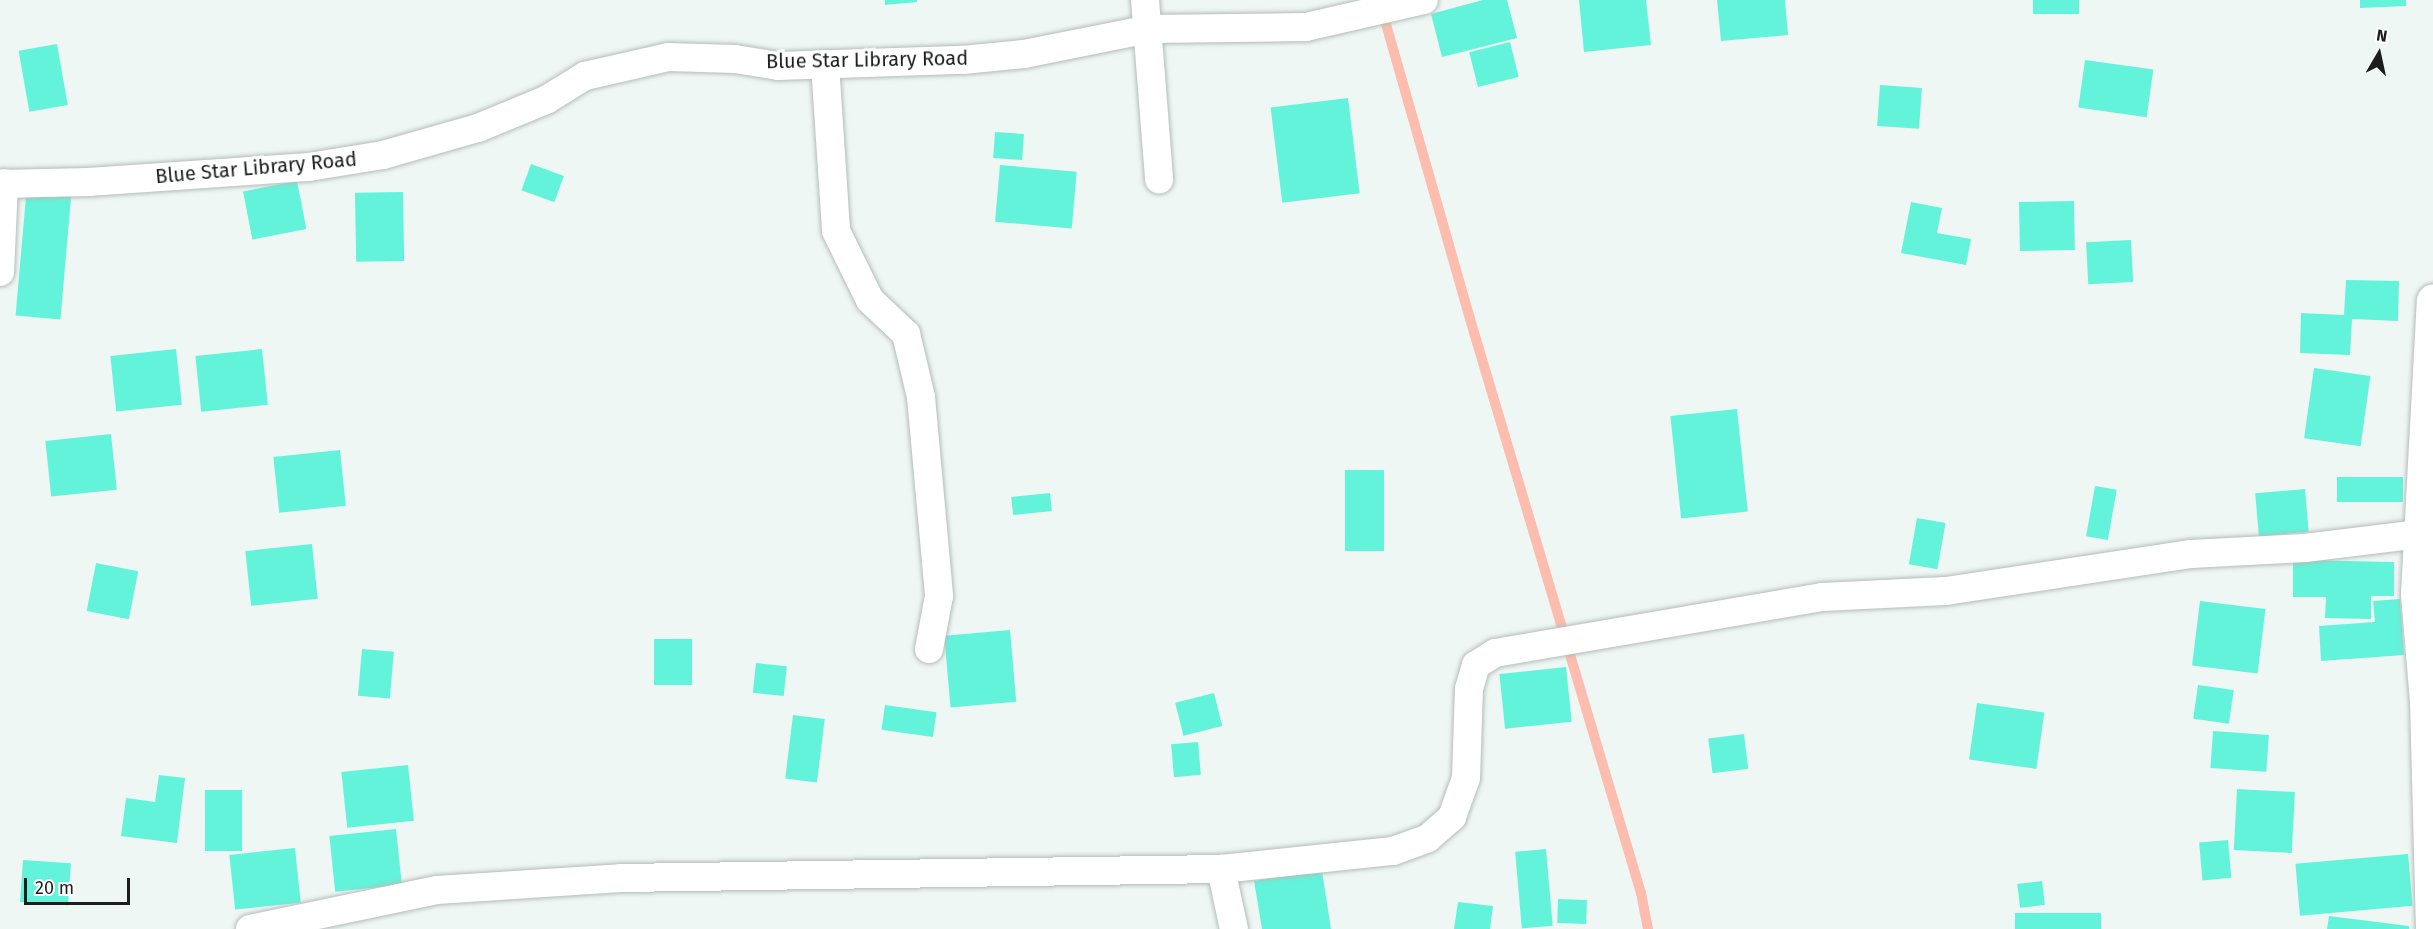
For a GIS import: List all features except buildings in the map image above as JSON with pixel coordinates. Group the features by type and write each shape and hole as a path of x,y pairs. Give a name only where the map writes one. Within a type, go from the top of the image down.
{"main road":[{"path":"2432,929 2426,701 2417,593 2433,300"}],"street":[{"path":"1145,0 1159,179"},
{"name":"Blue Star Library Road","path":"2,184 88,182 309,167 383,155 478,128 546,100 585,76 668,57 735,59 778,66 963,60 1024,54 1149,29 1306,27 1424,0"},
{"path":"825,64 836,231 870,300 906,334 921,397 939,596 930,649"},
{"path":"0,272 2,184"},
{"path":"249,929 437,890 621,878 1221,869 1393,851 1428,838 1452,816 1466,778 1468,689 1476,665 1495,652 1822,597 1946,591 2191,554 2305,548 2419,534"},
{"path":"1221,869 1234,929"}],"waterway":[{"path":"1382,10 1470,319 1641,893 1648,929"}]}
